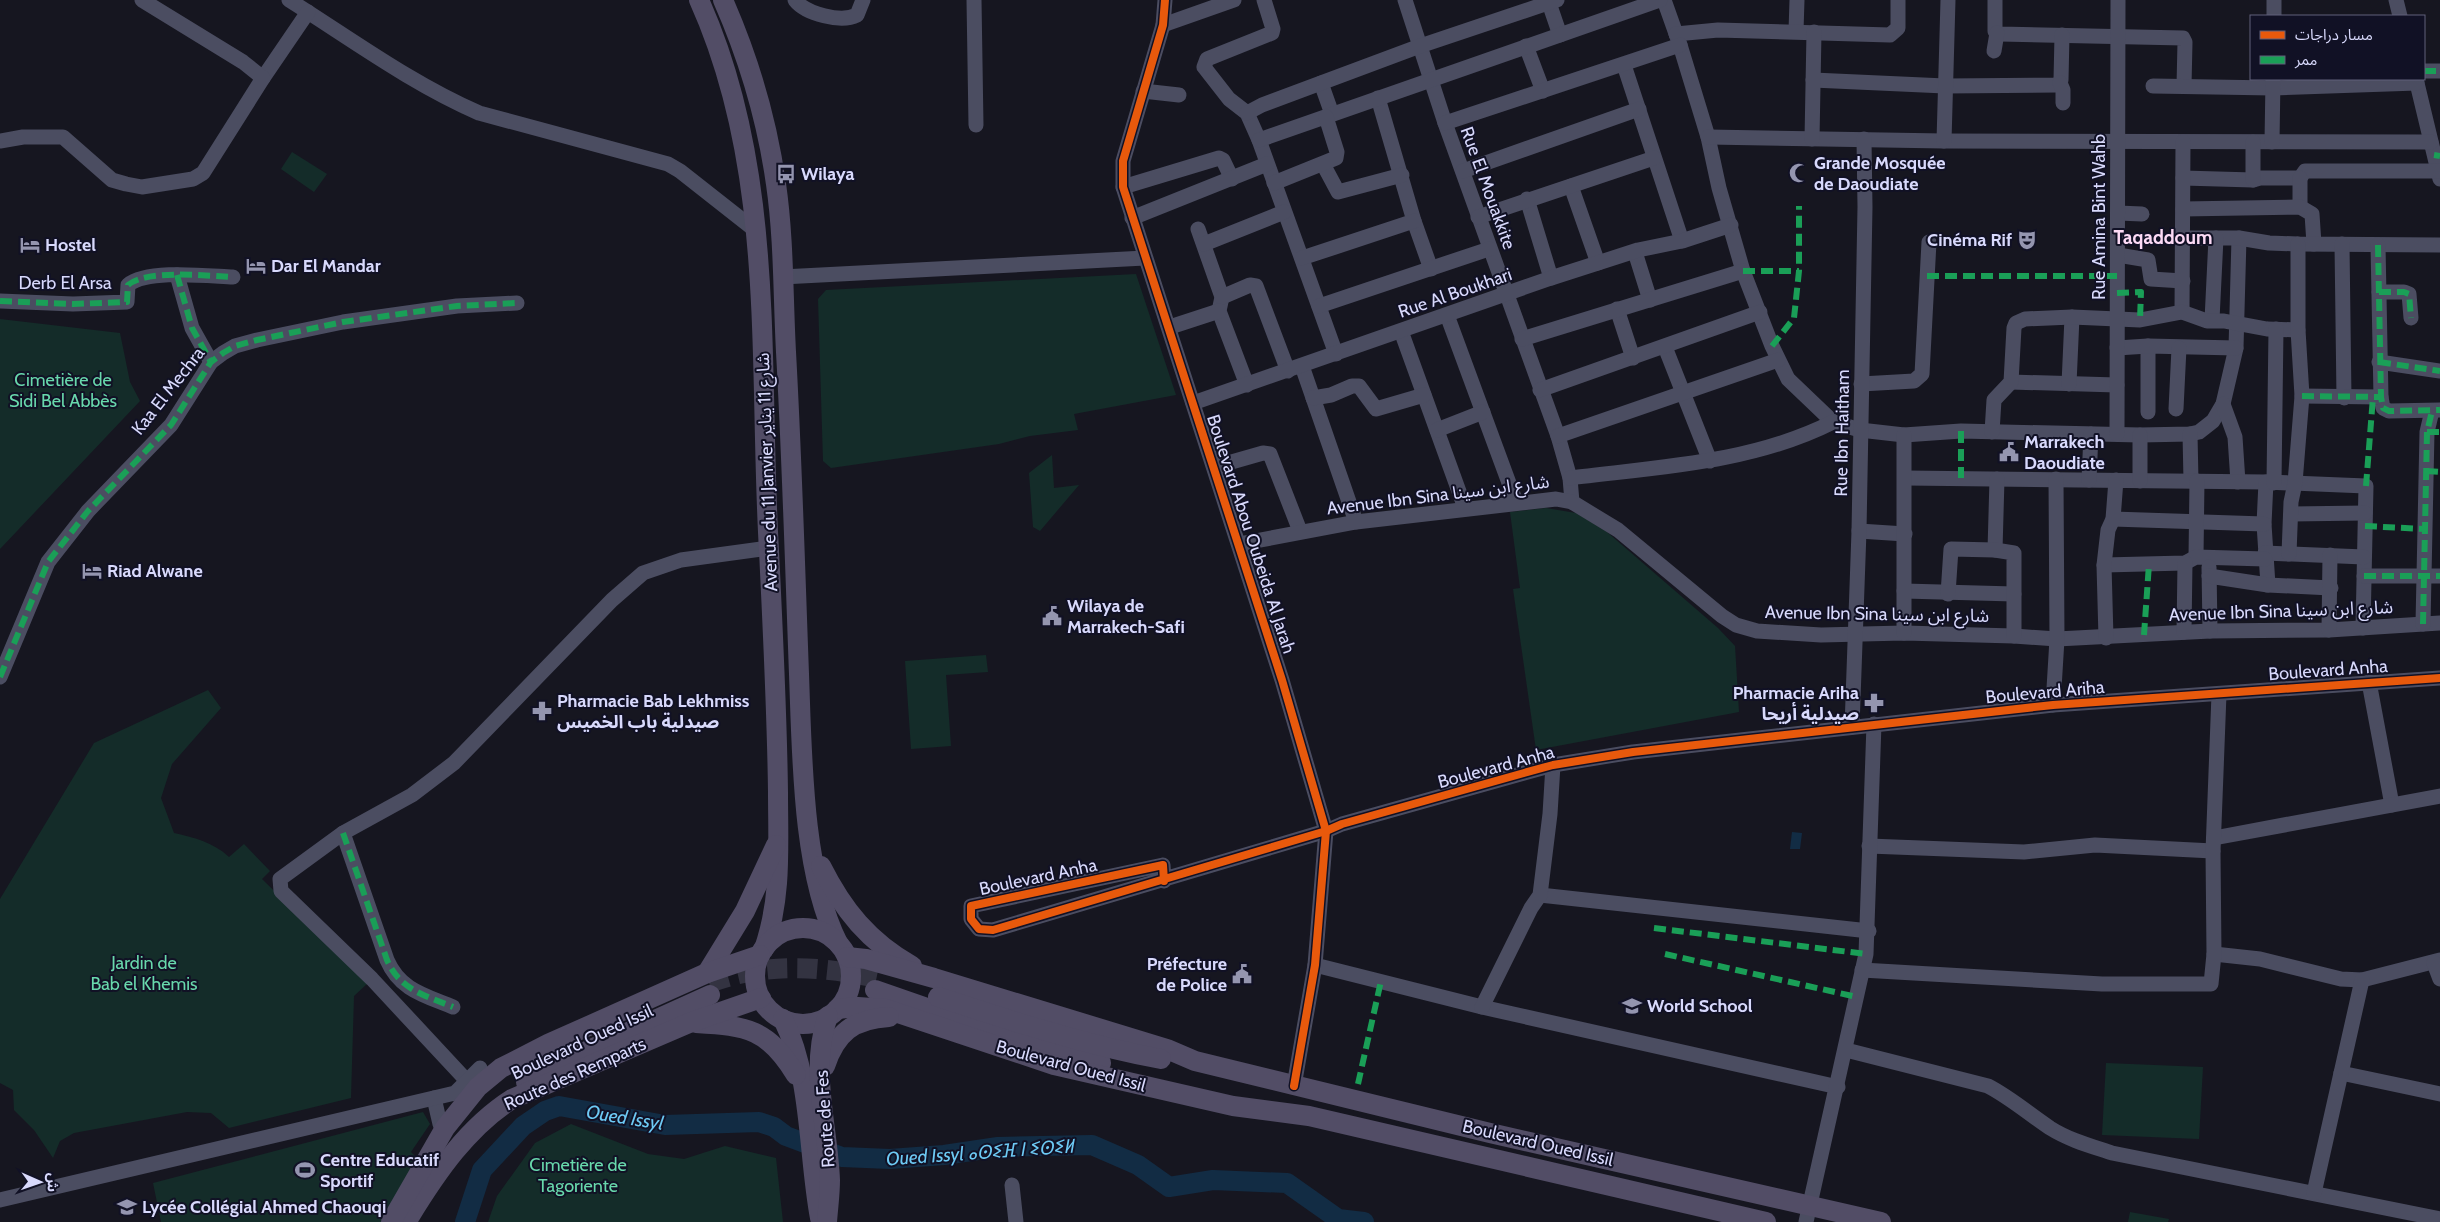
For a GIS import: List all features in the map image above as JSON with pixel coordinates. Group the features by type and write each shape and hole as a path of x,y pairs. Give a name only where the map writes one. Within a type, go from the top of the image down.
{"main road":[{"name":"Avenue du 11 Janvier شارع 11 يناير","path":"699,0 723,59 736,102 749,168 755,230 764,366 769,548 778,735 779,838 778,888 772,922 762,952"},
{"name":"Avenue du 11 Janvier شارع 11 يناير","path":"723,0 750,71 765,122 776,186 791,440 800,725 812,849 825,914 842,950"},
{"path":"709,984 779,838"},
{"path":"812,849 831,887 854,920 891,954 934,978"},
{"path":"801,928 822,932 842,950 851,974 850,984 846,997 832,1013 807,1023 783,1019 771,1011 761,998 756,976 762,952 779,935 801,928"},
{"name":"Boulevard Oued Issil","path":"842,950 866,960 934,978 1167,1049 1195,1061 1808,1215 1881,1222"},
{"name":"Route des Remparts","path":"391,1222 427,1163 445,1128 478,1087 509,1063 709,984 762,952"},
{"name":"Boulevard Oued Issil","path":"512,1099 526,1082 547,1069 709,984"},
{"name":"Boulevard Oued Issil","path":"427,1163 476,1106 504,1078 548,1056 709,984"},
{"name":"Boulevard Oued Issil","path":"1195,1061 1163,1060 1121,1052 876,984 1064,1053 1124,1069 1273,1100 1309,1116"},
{"name":"Route des Remparts","path":"407,1222 453,1154 487,1118 512,1099 689,1023 761,998"},
{"name":"Boulevard Oued Issil","path":"832,1013 872,1007 906,1016 1054,1066 1233,1106 1309,1116 1766,1222"},
{"name":"Route de Fes","path":"811,1081 832,1013"},
{"path":"689,1023 725,1025 746,1029 762,1035 811,1081 834,1044 849,1028 869,1018 906,1016"},
{"name":"Route de Fes","path":"783,1019 811,1081 827,1222"},
{"name":"Route de Fes","path":"820,1222 822,1182"}],"street":[{"path":"142,0 243,62 263,78"},
{"path":"289,0 413,78 470,109 668,164 755,230"},
{"path":"796,0 809,12 849,17 856,15 863,0"},
{"path":"974,0 976,125"},
{"name":"Boulevard Abou Oubeida Al Jarah","path":"1165,0 1163,25 1142,91 1123,161 1123,187 1145,258 1170,327 1282,680 1326,831 1315,965 1294,1086"},
{"path":"1163,25 1215,3 1234,0"},
{"path":"1264,0 1274,29 1272,33 1207,59 1205,63 1206,71 1230,99 1247,113 1259,140 1336,354"},
{"name":"Rue El Mouakkite","path":"1405,0 1430,80 1489,249 1558,436 1570,478 1572,502"},
{"path":"1259,140 1660,0"},
{"path":"1664,0 1708,137 1719,188 1744,271 1778,360 1795,386 1833,422 1860,430 1904,436 1992,432 2140,435 2190,434 2199,432 2213,422 2223,404 2236,348 2239,238"},
{"path":"1796,31 1797,0"},
{"path":"1445,123 1624,65 1678,39 1718,30 1890,34 1898,28 1898,0"},
{"path":"1944,141 1948,0"},
{"path":"1994,51 1997,33 1994,27 1995,0"},
{"name":"Rue Amina Bint Wahb","path":"2117,434 2118,0"},
{"path":"2274,0 2274,15"},
{"path":"2396,0 2400,15"},
{"path":"1247,113 1257,107 1420,46 1552,1 1560,35"},
{"path":"0,141 23,138 63,137 112,180 134,186 142,187 193,179 203,173 263,78 308,12"},
{"path":"1812,139 1814,32"},
{"path":"1997,33 2183,38 2185,42 2184,86"},
{"path":"2062,35 2060,83 2063,90 2063,103"},
{"path":"1526,46 1543,91"},
{"path":"1624,65 1682,241"},
{"path":"2425,76 2440,71"},
{"path":"1812,80 1945,86 2045,86 2060,83"},
{"path":"2153,86 2370,80"},
{"path":"2300,207 2300,178 2304,172 2439,175 2419,80"},
{"path":"1274,183 1323,164 1337,156 1321,83"},
{"path":"2272,142 2273,84"},
{"path":"1142,91 1179,95"},
{"path":"1378,98 1414,221 1431,269"},
{"path":"1463,171 1639,109"},
{"path":"1708,137 1944,141 2272,142 2435,151"},
{"name":"Rue Ibn Haitham","path":"1852,727 1859,532 1864,139"},
{"path":"2182,312 2183,142"},
{"path":"2253,142 2253,180"},
{"path":"1123,187 1218,158 1223,160 1232,179"},
{"path":"1478,217 1654,158"},
{"path":"1132,218 1267,164"},
{"path":"1323,164 1338,192 1402,176"},
{"path":"2183,178 2253,180 2260,178 2300,178"},
{"path":"1571,186 1598,263"},
{"path":"1527,199 1551,278"},
{"path":"2183,209 2300,207 2312,214 2314,244"},
{"path":"1204,244 1284,212"},
{"path":"2118,213 2142,214"},
{"path":"1302,258 1414,221"},
{"name":"Rue Al Boukhari","path":"1193,403 1507,295 1551,278 1638,250 1682,241 1731,225"},
{"path":"1198,229 1247,385"},
{"path":"2183,238 2239,238 2269,243 2298,244 2440,245"},
{"path":"2212,320 2216,238"},
{"path":"1861,384 1914,381 1922,374 1929,242"},
{"path":"2289,554 2290,514 2295,483 2302,396 2298,330 2298,244"},
{"path":"2342,244 2344,398"},
{"path":"2378,245 2381,398 2383,408 2389,411 2436,411 2424,577 2423,624"},
{"path":"1319,306 1489,249"},
{"path":"1635,252 1650,300"},
{"path":"2118,256 2148,260 2151,279 2182,281"},
{"path":"782,277 1145,258"},
{"path":"1522,340 1744,271"},
{"path":"177,275 192,328 212,362"},
{"name":"Derb El Arsa","path":"0,302 72,304 127,302 127,289 131,282 177,275 233,277"},
{"path":"1170,327 1220,304 1250,285 1256,286 1295,368 1313,398 1356,522"},
{"path":"2378,292 2404,292 2410,294 2411,318"},
{"name":"Kaa El Mechra","path":"0,676 48,562 88,511 170,425 212,362 235,346 317,327 457,306 517,303"},
{"path":"1617,309 1633,358"},
{"path":"1540,390 1760,312"},
{"path":"1992,432 1994,400 2011,382 2016,323 2025,320 2072,317 2140,320 2182,312 2207,321 2298,330"},
{"path":"1448,314 1516,502"},
{"path":"2069,384 2072,317"},
{"path":"2268,585 2264,524 2270,482 2276,329"},
{"path":"1401,331 1465,508"},
{"path":"2117,348 2148,346 2236,348"},
{"path":"2148,346 2148,412"},
{"path":"1665,347 1710,460"},
{"path":"2176,409 2179,348"},
{"path":"1558,436 1778,360"},
{"path":"2380,362 2440,371"},
{"path":"2011,382 2117,385"},
{"path":"1313,398 1331,395 1352,386 1359,386 1373,407 1378,409 1424,395"},
{"path":"2302,396 2381,398"},
{"path":"2223,404 2235,437 2238,482"},
{"path":"1437,430 1483,412"},
{"path":"1570,478 1710,460 1784,444 1806,436 1833,422"},
{"path":"2089,480 2090,434"},
{"path":"2184,632 2197,560 2190,434"},
{"path":"2140,435 2140,480"},
{"path":"1904,436 1906,478 1904,633"},
{"path":"1214,466 1263,453 1270,454 1300,531"},
{"path":"1906,478 2270,482 2366,486 2363,628"},
{"path":"1995,550 1996,479"},
{"path":"2053,705 2057,639 2056,479"},
{"path":"2106,638 2104,565 2108,530 2113,520 2116,480"},
{"name":"Avenue Ibn Sina شارع ابن سينا","path":"1239,544 1300,531 1356,522 1516,502 1556,499 1572,502 1618,530 1736,625 1757,631 1854,634 1904,633 2057,639 2106,638 2210,630 2329,630 2440,623"},
{"path":"2290,514 2365,513"},
{"path":"2113,520 2264,524"},
{"path":"1859,532 1905,534"},
{"path":"466,1081 372,979 281,892 279,883 283,876 343,833 412,795 454,763 612,600 643,573 681,560 769,548"},
{"path":"1948,594 1951,548 2014,553 2014,636"},
{"path":"2104,565 2289,554 2364,556"},
{"path":"2329,630 2330,555"},
{"path":"2197,560 2209,576 2210,630"},
{"path":"2209,576 2268,585 2331,588"},
{"path":"2364,576 2440,576"},
{"path":"1904,591 1948,594 2014,594"},
{"name":"Boulevard Anha","path":"2219,694 2440,678"},
{"path":"2369,682 2392,805"},
{"path":"1862,970 2102,984 2211,984 2214,954 2213,845 2219,694"},
{"name":"Boulevard Ariha","path":"1874,724 2053,705 2219,694"},
{"path":"1808,1215 1846,1050 1868,931 1874,724"},
{"name":"Boulevard Anha","path":"1164,881 1163,865 971,906 971,919 978,929 993,930 1164,881 1326,831 1342,824 1553,766 1633,752 1874,724"},
{"path":"1482,1007 1531,908 1540,895 1550,814 1553,766"},
{"path":"1869,846 2024,852 2095,845 2213,845 2440,796"},
{"path":"343,833 387,960 395,977 401,983 425,996 453,1007"},
{"path":"1540,895 1868,931"},
{"path":"2214,954 2260,960 2341,978 2362,980 2437,962 2440,979"},
{"path":"1315,965 1482,1007 1838,1087"},
{"path":"2314,1193 2362,980"},
{"path":"1846,1050 1988,1086 2006,1095 2051,1128 2074,1140 2112,1153 2440,1219"},
{"path":"0,1200 455,1093 480,1068"},
{"path":"2341,1073 2440,1094"},
{"path":"434,1098 440,1124 445,1128"},
{"path":"1012,1185 1016,1222"}],"green space":[{"path":"292,152 327,174 314,192 281,169"},
{"path":"1136,274 1176,395 1074,414 1078,430 1030,436 999,444 831,468 823,461 818,299 826,290"},
{"name":"Cimetière de Sidi Bel Abbès","path":"0,319 120,333 130,382 140,401 0,549"},
{"path":"1052,455 1054,488 1079,485 1040,531 1033,527 1029,473"},
{"path":"1546,508 1576,513 1607,532 1718,628 1735,646 1739,712 1536,750 1513,589 1520,588 1510,512"},
{"path":"986,655 988,672 946,675 951,746 911,749 905,661"},
{"name":"Jardin de Bab el Khemis","path":"208,690 221,708 172,764 161,798 174,833 210,844 229,857 244,844 270,871 262,879 368,983 354,996 351,1098 229,1128 211,1113 187,1112 74,1133 60,1141 53,1158 34,1130 14,1110 13,1090 0,1083 0,899 94,743"},
{"path":"2106,1063 2203,1067 2199,1139 2102,1135"},
{"name":"Centre Educatif Sportif","path":"423,1112 430,1124 411,1152 417,1158 381,1222 161,1222 153,1183"},
{"name":"Cimetière de Tagoriente","path":"571,1124 648,1154 684,1159 725,1146 776,1158 783,1222 488,1222 497,1196 535,1143"},
{"path":"2130,1212 2169,1219 2168,1222 2128,1222"}],"water":[{"path":"1792,832 1802,833 1800,849 1790,849"}],"waterway":[{"name":"Oued Issyl ⴰⵙⵉⴼ ⵏ ⵉⵙⵉⵍ","path":"465,1222 482,1170 523,1126 545,1111 559,1106 665,1125 759,1122 774,1127 786,1136 842,1157 890,1159 944,1155 998,1147 1092,1145 1138,1165 1169,1187 1213,1180 1287,1183 1338,1219 1364,1222"}],"tunnel":[{"path":"709,983 751,972 793,968 835,971 877,978"}],"marked path":[{"path":"2425,71 2440,71"},
{"path":"2434,155 2440,156"},
{"path":"1772,346 1794,318 1799,271 1799,206"},
{"path":"2378,245 2381,397"},
{"path":"1743,271 1799,271"},
{"path":"0,301 73,304 127,302 128,285 149,277 163,275 233,277"},
{"path":"177,275 192,328 211,362"},
{"path":"1927,276 2117,276"},
{"path":"2117,293 2141,292 2140,320"},
{"path":"2379,292 2404,292 2409,294 2411,318"},
{"path":"0,677 48,562 88,511 171,425 211,362 223,353 235,346 257,340 343,322 457,306 517,303"},
{"path":"2379,362 2440,371"},
{"path":"2302,396 2381,397 2383,408 2389,411 2440,410"},
{"path":"2366,486 2373,397"},
{"path":"2423,624 2427,432 2432,411"},
{"path":"1961,431 1961,478"},
{"path":"2427,432 2440,432"},
{"path":"2426,471 2440,472"},
{"path":"2365,526 2425,529"},
{"path":"2144,635 2149,564"},
{"path":"2364,576 2440,576"},
{"path":"343,833 392,970 406,985 414,990 453,1007"},
{"path":"1654,928 1866,954"},
{"path":"1665,954 1857,997"},
{"path":"1358,1084 1381,981"}],"cycle path":[{"path":"1165,0 1163,25 1123,161 1123,187 1282,680 1326,831 1315,965 1294,1086"},
{"path":"1164,881 1163,865 971,906 971,919 979,929 993,930 1326,831 1342,824 1553,765 1633,752 2053,705 2440,678"}],"place":[{"name":"Grande Mosquée de Daoudiate","path":"1799,173"},
{"name":"Wilaya","path":"786,174"},
{"name":"Cinéma Rif","path":"2027,240"},
{"name":"Hostel","path":"30,245"},
{"name":"Dar El Mandar","path":"256,266"},
{"name":"Marrakech Daoudiate","path":"2009,452"},
{"name":"Riad Alwane","path":"92,571"},
{"name":"Wilaya de Marrakech-Safi","path":"1052,616"},
{"name":"Pharmacie Ariha صيدلية أريحا","path":"1874,703"},
{"name":"Pharmacie Bab Lekhmiss صيدلية باب الخميس","path":"542,711"},
{"name":"Préfecture de Police","path":"1242,974"},
{"name":"World School","path":"1632,1006"},
{"name":"Centre Educatif Sportif","path":"305,1170"},
{"name":"Lycée Collégial Ahmed Chaouqi","path":"127,1207"}],"district":[{"name":"Taqaddoum","path":"2163,237"}],"water label":[{"name":"Oued Issyl","path":"625,1117"}]}
